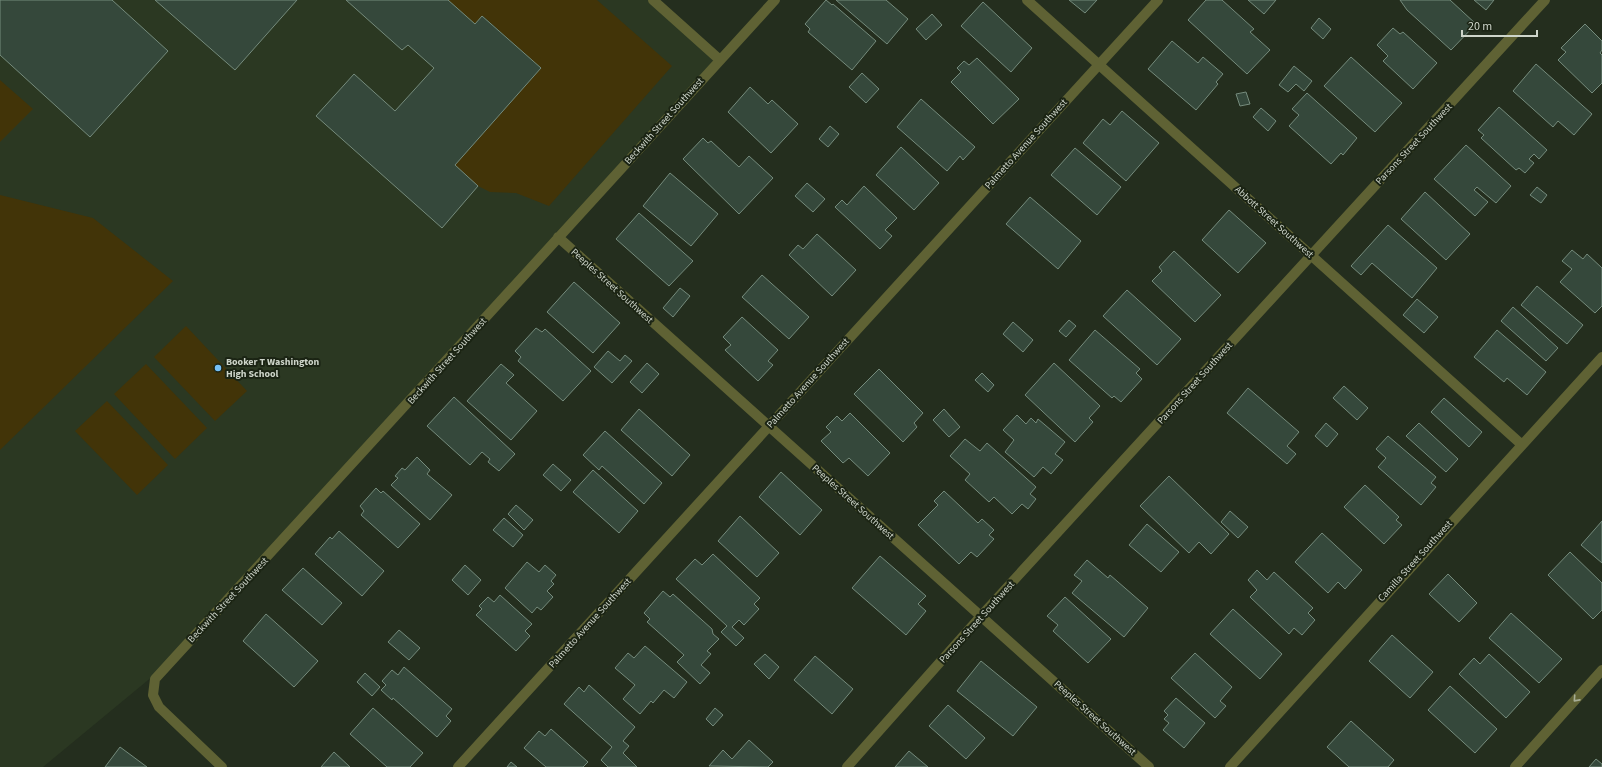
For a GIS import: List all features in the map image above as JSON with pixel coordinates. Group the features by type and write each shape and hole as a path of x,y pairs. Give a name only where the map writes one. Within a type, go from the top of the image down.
{"street":[{"path":"653,0 720,60"},
{"name":"Beckwith Street Southwest","path":"222,767 159,707 154,695 155,679 369,448 558,237 775,0"},
{"name":"Abbott Street Southwest","path":"1027,0 1522,444"},
{"name":"Palmetto Avenue Southwest","path":"458,767 1158,0"},
{"name":"Parsons Street Southwest","path":"847,767 981,616 1545,0"},
{"name":"Peeples Street Southwest","path":"558,237 1149,767"},
{"name":"Camilla Street Southwest","path":"1230,767 1602,357"},
{"path":"1515,767 1602,670"}],"shaded area":[{"name":"Booker T Washington High School","path":"0,0 653,0 720,60 153,676 43,767 0,767"},
{"path":"448,0 597,0 672,66 549,206 516,193 490,192 478,186 455,165 541,68 483,16 475,24"},
{"path":"0,80 33,109 0,142"},
{"path":"0,195 93,218 173,281 0,450"},
{"path":"186,326 247,391 215,421 154,357"},
{"path":"146,364 207,428 175,459 114,394"},
{"path":"107,401 168,465 137,495 75,431"}],"building":[{"path":"0,0 112,0 168,51 90,137 0,55"},
{"path":"155,0 297,0 235,70"},
{"path":"346,0 448,0 475,24 482,16 541,68 455,165 478,186 442,228 316,116 354,74 395,111 434,68 408,45 402,50"},
{"path":"826,0 832,5 833,4 876,41 852,70 808,32 810,29 805,24"},
{"path":"836,0 886,0 908,19 887,44"},
{"path":"1069,0 1097,0 1085,13"},
{"path":"1206,0 1222,0 1254,29 1250,32 1270,50 1247,74 1188,20"},
{"path":"1248,0 1276,0 1264,14"},
{"path":"1400,0 1450,0 1476,24 1451,50 1407,10"},
{"path":"1474,0 1494,0 1486,10"},
{"path":"983,2 1032,48 1011,72 961,26"},
{"path":"932,14 942,25 926,40 916,29"},
{"path":"1319,18 1331,29 1323,39 1311,28"},
{"path":"1585,24 1602,41 1602,50 1600,53 1602,55 1602,83 1592,93 1558,60 1566,52 1561,48"},
{"path":"1393,28 1400,34 1403,32 1437,63 1413,89 1383,61 1388,56 1377,45"},
{"path":"1172,41 1198,63 1203,57 1223,74 1216,82 1218,84 1196,110 1148,69"},
{"path":"1351,57 1402,103 1375,132 1324,86"},
{"path":"977,58 1019,99 993,124 951,82 961,72 957,68 964,61 969,65"},
{"path":"1536,64 1592,114 1574,135 1558,121 1553,127 1513,91"},
{"path":"1294,66 1312,81 1304,91 1296,84 1288,92 1279,85"},
{"path":"862,73 879,89 866,103 849,87"},
{"path":"750,87 768,104 772,100 798,124 771,153 728,112"},
{"path":"1246,92 1250,104 1240,106 1236,94"},
{"path":"1307,93 1357,138 1343,155 1341,153 1331,164 1289,126 1299,115 1292,109"},
{"path":"921,99 975,147 963,160 960,156 947,171 897,127"},
{"path":"1499,107 1547,150 1539,159 1534,154 1529,159 1534,163 1525,173 1519,168 1516,170 1481,138 1484,135 1478,130"},
{"path":"1261,108 1276,121 1268,131 1253,117"},
{"path":"1122,111 1159,143 1126,181 1083,143 1103,119 1110,125"},
{"path":"830,126 839,134 828,147 819,139"},
{"path":"703,138 708,143 711,141 739,167 749,156 773,178 739,214 683,159"},
{"path":"1466,145 1511,186 1496,203 1477,187 1474,190 1488,202 1475,216 1434,179"},
{"path":"901,147 939,183 914,210 876,175"},
{"path":"1075,148 1121,187 1097,215 1051,175"},
{"path":"670,173 718,214 691,246 643,206"},
{"path":"807,183 825,199 813,212 795,196"},
{"path":"864,186 897,218 885,230 892,236 880,249 835,207 842,200 847,205"},
{"path":"1537,187 1547,195 1541,203 1530,195"},
{"path":"1425,192 1470,234 1446,260 1401,219"},
{"path":"1030,197 1081,241 1058,269 1006,224"},
{"path":"1229,210 1266,243 1238,273 1202,240"},
{"path":"639,213 693,261 669,286 616,239"},
{"path":"1388,225 1437,268 1412,298 1372,263 1361,275 1351,266"},
{"path":"817,234 856,270 832,296 789,255 798,245 803,249"},
{"path":"1572,250 1583,259 1587,254 1602,268 1602,306 1595,313 1560,282 1572,269 1562,261"},
{"path":"1174,251 1221,295 1195,322 1152,281 1162,271 1159,267"},
{"path":"762,275 809,317 789,339 742,297"},
{"path":"574,282 620,323 593,353 547,312"},
{"path":"1537,286 1583,325 1567,344 1521,305"},
{"path":"680,288 690,296 673,317 663,308"},
{"path":"1127,290 1181,339 1157,365 1103,316"},
{"path":"1417,299 1438,317 1424,333 1403,315"},
{"path":"1513,307 1558,348 1546,361 1501,321"},
{"path":"742,317 778,350 768,361 773,365 758,381 725,350 731,345 723,337"},
{"path":"1069,320 1076,326 1066,337 1059,331"},
{"path":"1013,322 1033,340 1023,352 1003,334"},
{"path":"536,328 542,332 545,329 591,371 563,401 518,361 521,357 515,351"},
{"path":"1095,330 1140,369 1136,373 1142,379 1121,402 1114,396 1112,398 1069,360"},
{"path":"1497,330 1546,372 1527,395 1507,378 1504,382 1474,357"},
{"path":"608,351 620,361 625,355 632,361 612,383 594,367"},
{"path":"647,363 659,374 642,393 630,382"},
{"path":"1054,363 1100,406 1089,418 1093,422 1075,442 1025,395"},
{"path":"501,364 514,375 506,383 537,411 511,440 467,401"},
{"path":"879,369 923,413 914,423 917,427 903,442 854,394"},
{"path":"982,373 994,385 988,392 975,380"},
{"path":"1344,386 1368,408 1357,420 1333,398"},
{"path":"1248,388 1299,432 1287,446 1296,454 1287,464 1227,413"},
{"path":"454,397 515,454 499,471 488,462 490,459 482,452 470,465 427,426"},
{"path":"1444,398 1482,432 1469,447 1431,412"},
{"path":"639,409 690,455 672,476 621,430"},
{"path":"944,409 960,427 949,437 933,420"},
{"path":"850,413 890,453 868,476 849,458 843,463 821,441 831,432 826,427 837,416 842,421"},
{"path":"1017,415 1026,424 1031,418 1036,423 1038,419 1065,442 1055,454 1063,460 1051,474 1043,467 1034,477 1005,452 1014,440 1003,430"},
{"path":"1326,423 1338,434 1327,447 1315,436"},
{"path":"1419,423 1458,459 1446,472 1406,436"},
{"path":"605,431 662,483 644,504 602,466 599,470 583,455"},
{"path":"1388,436 1436,477 1431,483 1436,487 1421,505 1378,467 1386,458 1376,449"},
{"path":"965,439 980,451 987,443 1036,487 1030,494 1036,499 1028,509 1022,504 1012,514 994,497 989,502 965,480 970,474 950,456"},
{"path":"417,457 430,470 427,474 452,495 430,520 391,485 398,478 395,476 402,468 405,470"},
{"path":"553,464 571,480 561,491 543,475"},
{"path":"593,470 638,511 619,533 573,492"},
{"path":"781,472 822,510 800,535 759,497"},
{"path":"1169,476 1229,534 1211,554 1199,542 1189,553 1140,506"},
{"path":"1365,485 1399,517 1396,520 1402,525 1384,544 1344,507"},
{"path":"376,488 381,493 383,491 420,524 398,548 361,515 364,511 360,506"},
{"path":"944,491 978,523 982,519 994,530 989,535 994,539 977,557 971,552 959,564 918,525 938,505 934,501"},
{"path":"516,505 533,520 524,530 508,514"},
{"path":"1230,511 1248,527 1238,538 1221,522"},
{"path":"740,516 779,553 757,577 718,541"},
{"path":"504,518 523,535 513,547 493,530"},
{"path":"1602,521 1602,563 1581,545"},
{"path":"1147,524 1179,552 1161,572 1129,545"},
{"path":"339,531 384,571 362,596 315,554 330,537 332,539"},
{"path":"1322,533 1362,570 1345,589 1338,582 1328,593 1295,562"},
{"path":"1570,552 1602,583 1602,610 1593,619 1548,575"},
{"path":"713,554 760,598 754,604 759,609 744,625 739,620 732,627 744,638 736,646 721,632 727,626 676,579 695,559 702,565"},
{"path":"880,556 926,596 918,604 926,611 906,635 852,588"},
{"path":"1087,560 1108,578 1110,575 1148,608 1124,637 1072,593 1082,581 1074,575"},
{"path":"527,562 539,572 545,565 556,575 551,581 554,584 547,591 553,597 541,610 537,607 532,613 505,588"},
{"path":"465,565 481,580 468,595 452,580"},
{"path":"303,568 342,603 322,625 282,590"},
{"path":"1257,570 1267,580 1274,572 1313,608 1308,613 1315,620 1302,635 1294,628 1289,634 1250,597 1257,590 1248,580"},
{"path":"1448,574 1477,603 1459,622 1429,594"},
{"path":"663,591 670,597 673,594 712,629 713,634 719,639 707,651 711,654 701,665 710,673 700,684 677,662 684,655 647,622 650,619 644,613"},
{"path":"500,595 532,624 525,631 530,636 516,651 476,615 482,609 479,606 488,597 494,602"},
{"path":"1065,597 1111,639 1088,663 1053,631 1058,625 1047,616"},
{"path":"1233,609 1282,654 1260,679 1210,634"},
{"path":"1511,613 1562,659 1539,683 1489,638"},
{"path":"266,614 318,661 294,687 243,641"},
{"path":"399,630 420,648 409,660 388,642"},
{"path":"1392,635 1433,672 1410,698 1369,661"},
{"path":"645,646 687,682 674,698 664,690 653,703 651,701 640,714 623,699 635,685 615,668 628,653 634,658"},
{"path":"1195,653 1232,687 1220,701 1226,706 1215,718 1171,678"},
{"path":"765,654 779,667 769,679 754,664"},
{"path":"1489,654 1530,692 1506,718 1459,674 1474,658 1480,664"},
{"path":"815,656 853,689 832,714 794,680"},
{"path":"981,661 1037,707 1013,736 957,691"},
{"path":"404,667 452,709 446,716 451,721 437,737 393,698 392,700 381,690 386,685 382,681 392,670 398,675"},
{"path":"365,673 380,687 372,696 357,682"},
{"path":"589,685 635,727 623,741 629,746 623,753 637,767 608,767 601,760 612,747 564,704 579,687 584,692"},
{"path":"1450,686 1497,729 1475,753 1428,710"},
{"path":"1176,698 1205,723 1184,748 1163,730 1169,723 1164,719 1168,715 1164,711"},
{"path":"948,705 985,738 966,759 929,726"},
{"path":"373,708 423,753 410,767 387,767 350,734"},
{"path":"715,708 723,715 713,726 706,719"},
{"path":"1351,721 1394,760 1388,767 1349,767 1327,747"},
{"path":"551,729 588,762 583,767 546,767 524,748 539,731 545,736"},
{"path":"749,740 773,762 768,767 709,766 723,750 732,759"},
{"path":"120,747 147,767 105,767"},
{"path":"909,751 928,767 895,767"},
{"path":"334,752 350,767 321,767"},
{"path":"1596,759 1602,764 1602,767 1589,767"},
{"path":"511,762 517,767 507,767"}],"place":[{"name":"Booker T Washington High School","path":"218,368"}]}
